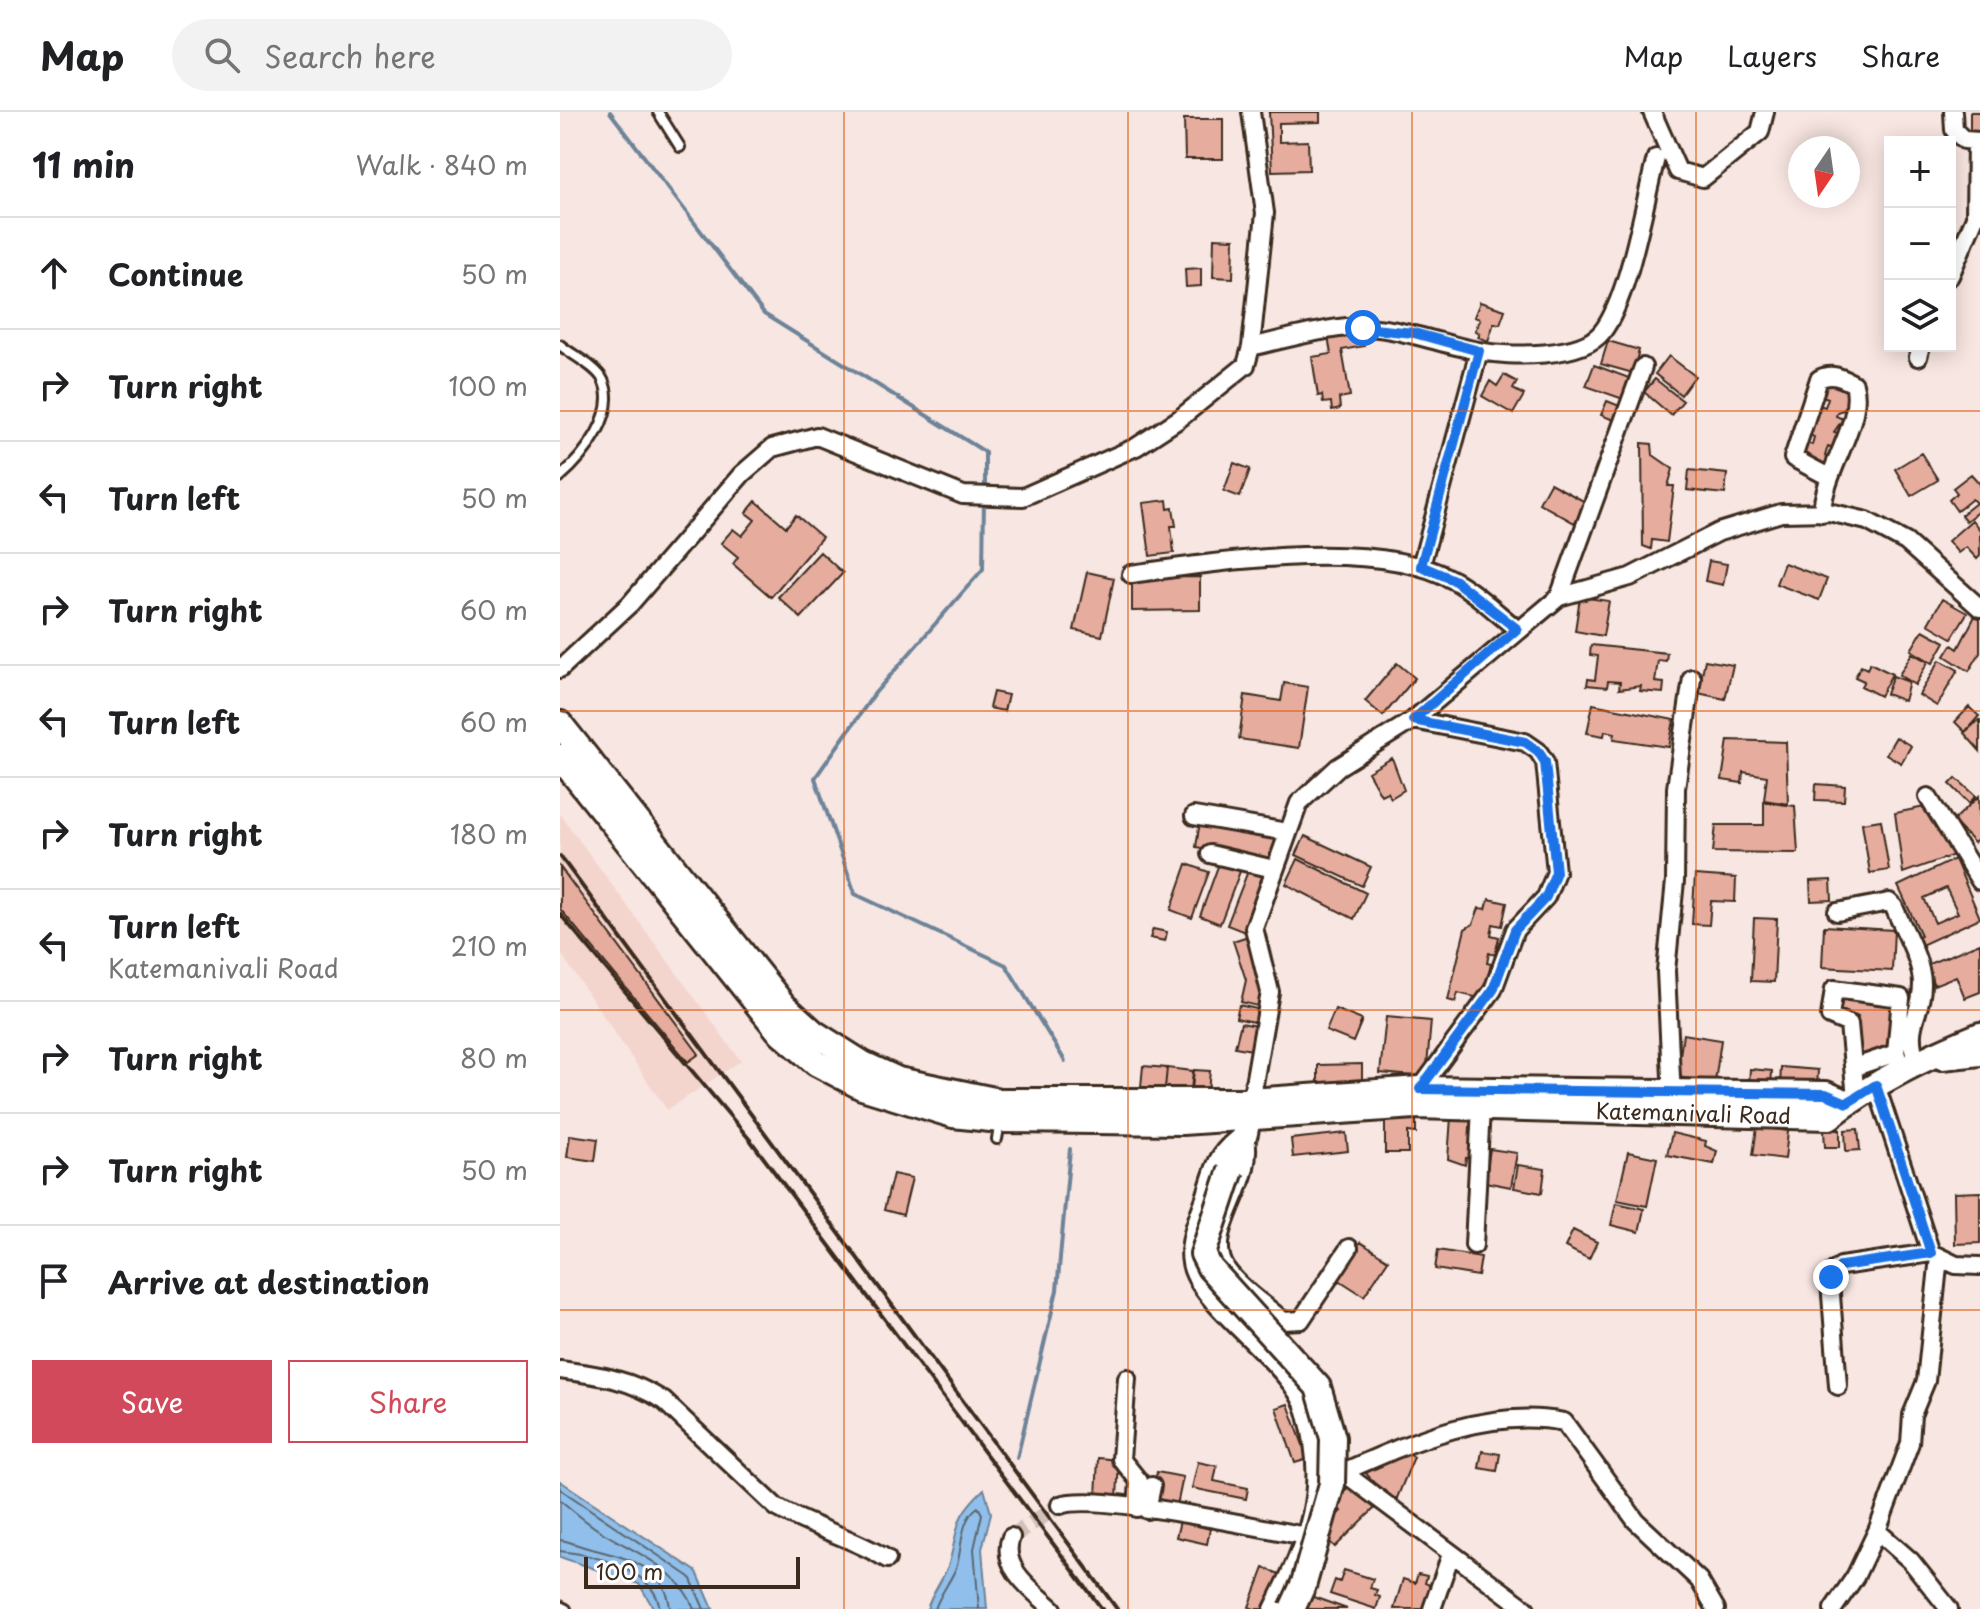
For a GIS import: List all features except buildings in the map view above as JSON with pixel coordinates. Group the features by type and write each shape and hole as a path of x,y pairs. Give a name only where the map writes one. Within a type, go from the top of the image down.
{"main road":[{"path":"560,724 776,1013"},
{"path":"560,757 816,1063 862,1087 953,1115 998,1120 1096,1111 1248,1118 1203,1254 1210,1268 1318,1387 1333,1438 1332,1484 1304,1583 1292,1609"},
{"path":"1859,1095 1938,1041 1980,1017"},
{"path":"1911,1061 1980,1035"},
{"path":"1911,1061 1958,1058 1980,1053"},
{"name":"Katemanivali Road","path":"1248,1118 1420,1089 1672,1103"},
{"name":"Katemanivali Road","path":"1248,1118 1415,1106 1672,1103 1826,1094 1859,1095"}],"street":[{"path":"560,669 630,604 742,474 772,448 817,436 963,495 1023,497 1136,447 1179,419 1246,365 1251,347 1265,213 1251,112"},
{"path":"1652,112 1678,171 1703,178 1760,132 1765,112"},
{"path":"1953,112 1954,130 1973,141 1975,217 1956,262"},
{"path":"1251,347 1347,327 1414,333 1479,351 1546,353 1581,347 1597,339 1614,313 1656,158"},
{"path":"1421,566 1479,351"},
{"path":"1559,597 1643,367"},
{"path":"1822,513 1829,477 1858,401 1854,384 1826,375 1819,379 1793,458 1829,477"},
{"path":"1349,1248 1301,1320 1293,1323 1283,1321 1228,1271 1218,1247 1246,1172 1250,1151 1248,1118 1270,992 1254,928 1287,832 1308,791 1338,767 1413,720 1517,629 1559,597 1630,577 1719,532 1781,513 1822,513 1867,521 1906,542 1980,608"},
{"path":"1131,574 1254,558 1351,559 1421,566 1454,580 1517,629"},
{"path":"1672,1103 1666,971 1675,881 1676,788 1692,678"},
{"path":"1413,720 1525,742 1538,751 1545,762 1556,844 1556,872 1546,897 1515,930 1493,990 1420,1089"},
{"path":"1928,797 1980,881"},
{"path":"1194,816 1287,832"},
{"path":"1210,854 1274,869"},
{"path":"1837,912 1892,903 1921,975 1906,1021 1911,1061"},
{"path":"1833,1609 1855,1577 1877,1531 1910,1443 1912,1415 1923,1393 1935,1255 1859,1095 1848,1021 1830,1016 1832,991 1899,996 1910,1042 1911,1061"},
{"path":"1861,1065 1911,1061"},
{"path":"1474,1245 1481,1107"},
{"path":"1248,1118 1219,1154 1193,1236 1191,1264 1207,1292 1278,1369 1305,1408 1318,1469 1315,1508 1306,1536 1273,1609"},
{"path":"1838,1386 1830,1282 1834,1271 1841,1266 1935,1255 1956,1265 1980,1266"},
{"path":"560,1370 618,1377 643,1387 664,1401 776,1507 795,1518 860,1542 887,1559"},
{"path":"1127,1378 1121,1459 1139,1481 1142,1509"},
{"path":"1318,1469 1343,1472 1460,1426 1534,1416 1564,1422 1636,1521 1699,1580 1716,1609"},
{"path":"1343,1472 1526,1609"},
{"path":"1142,1509 1152,1486"},
{"path":"1060,1505 1078,1501 1142,1509 1306,1536"},
{"path":"1877,1531 1911,1561 1949,1609"},
{"path":"1011,1537 1008,1545 1013,1569 1053,1609"},
{"path":"1432,1609 1451,1554"}],"lane":[{"path":"658,112 680,147"},
{"path":"560,345 602,378 607,393 604,415 590,443 578,461 560,477"},
{"path":"560,1606 566,1609"}],"shaded area":[{"path":"560,814 741,1061 667,1110 560,952"}],"water":[{"path":"560,1481 697,1572 713,1609 654,1609 639,1584 560,1557"},
{"path":"984,1489 991,1513 982,1549 987,1609 927,1609 947,1569 962,1516"}],"waterway":[{"path":"610,112 764,314 985,452 985,491"},
{"path":"984,500 983,569 875,693 815,778 855,894 1006,965 1065,1061"},
{"path":"1017,1458 1057,1290 1070,1149"}],"tunnel":[{"path":"1011,1537 1060,1505"}],"railway":[{"path":"560,856 1117,1609"},
{"path":"560,914 751,1141 1102,1609"}],"route":[{"path":"1363,328 1414,333 1479,351 1421,566 1454,580 1517,629 1413,720 1525,742 1538,751 1545,762 1556,844 1556,872 1546,897 1515,930 1493,990 1420,1089 1826,1094 1847,1103 1876,1085 1904,1162 1931,1253 1841,1266 1831,1277"}]}
